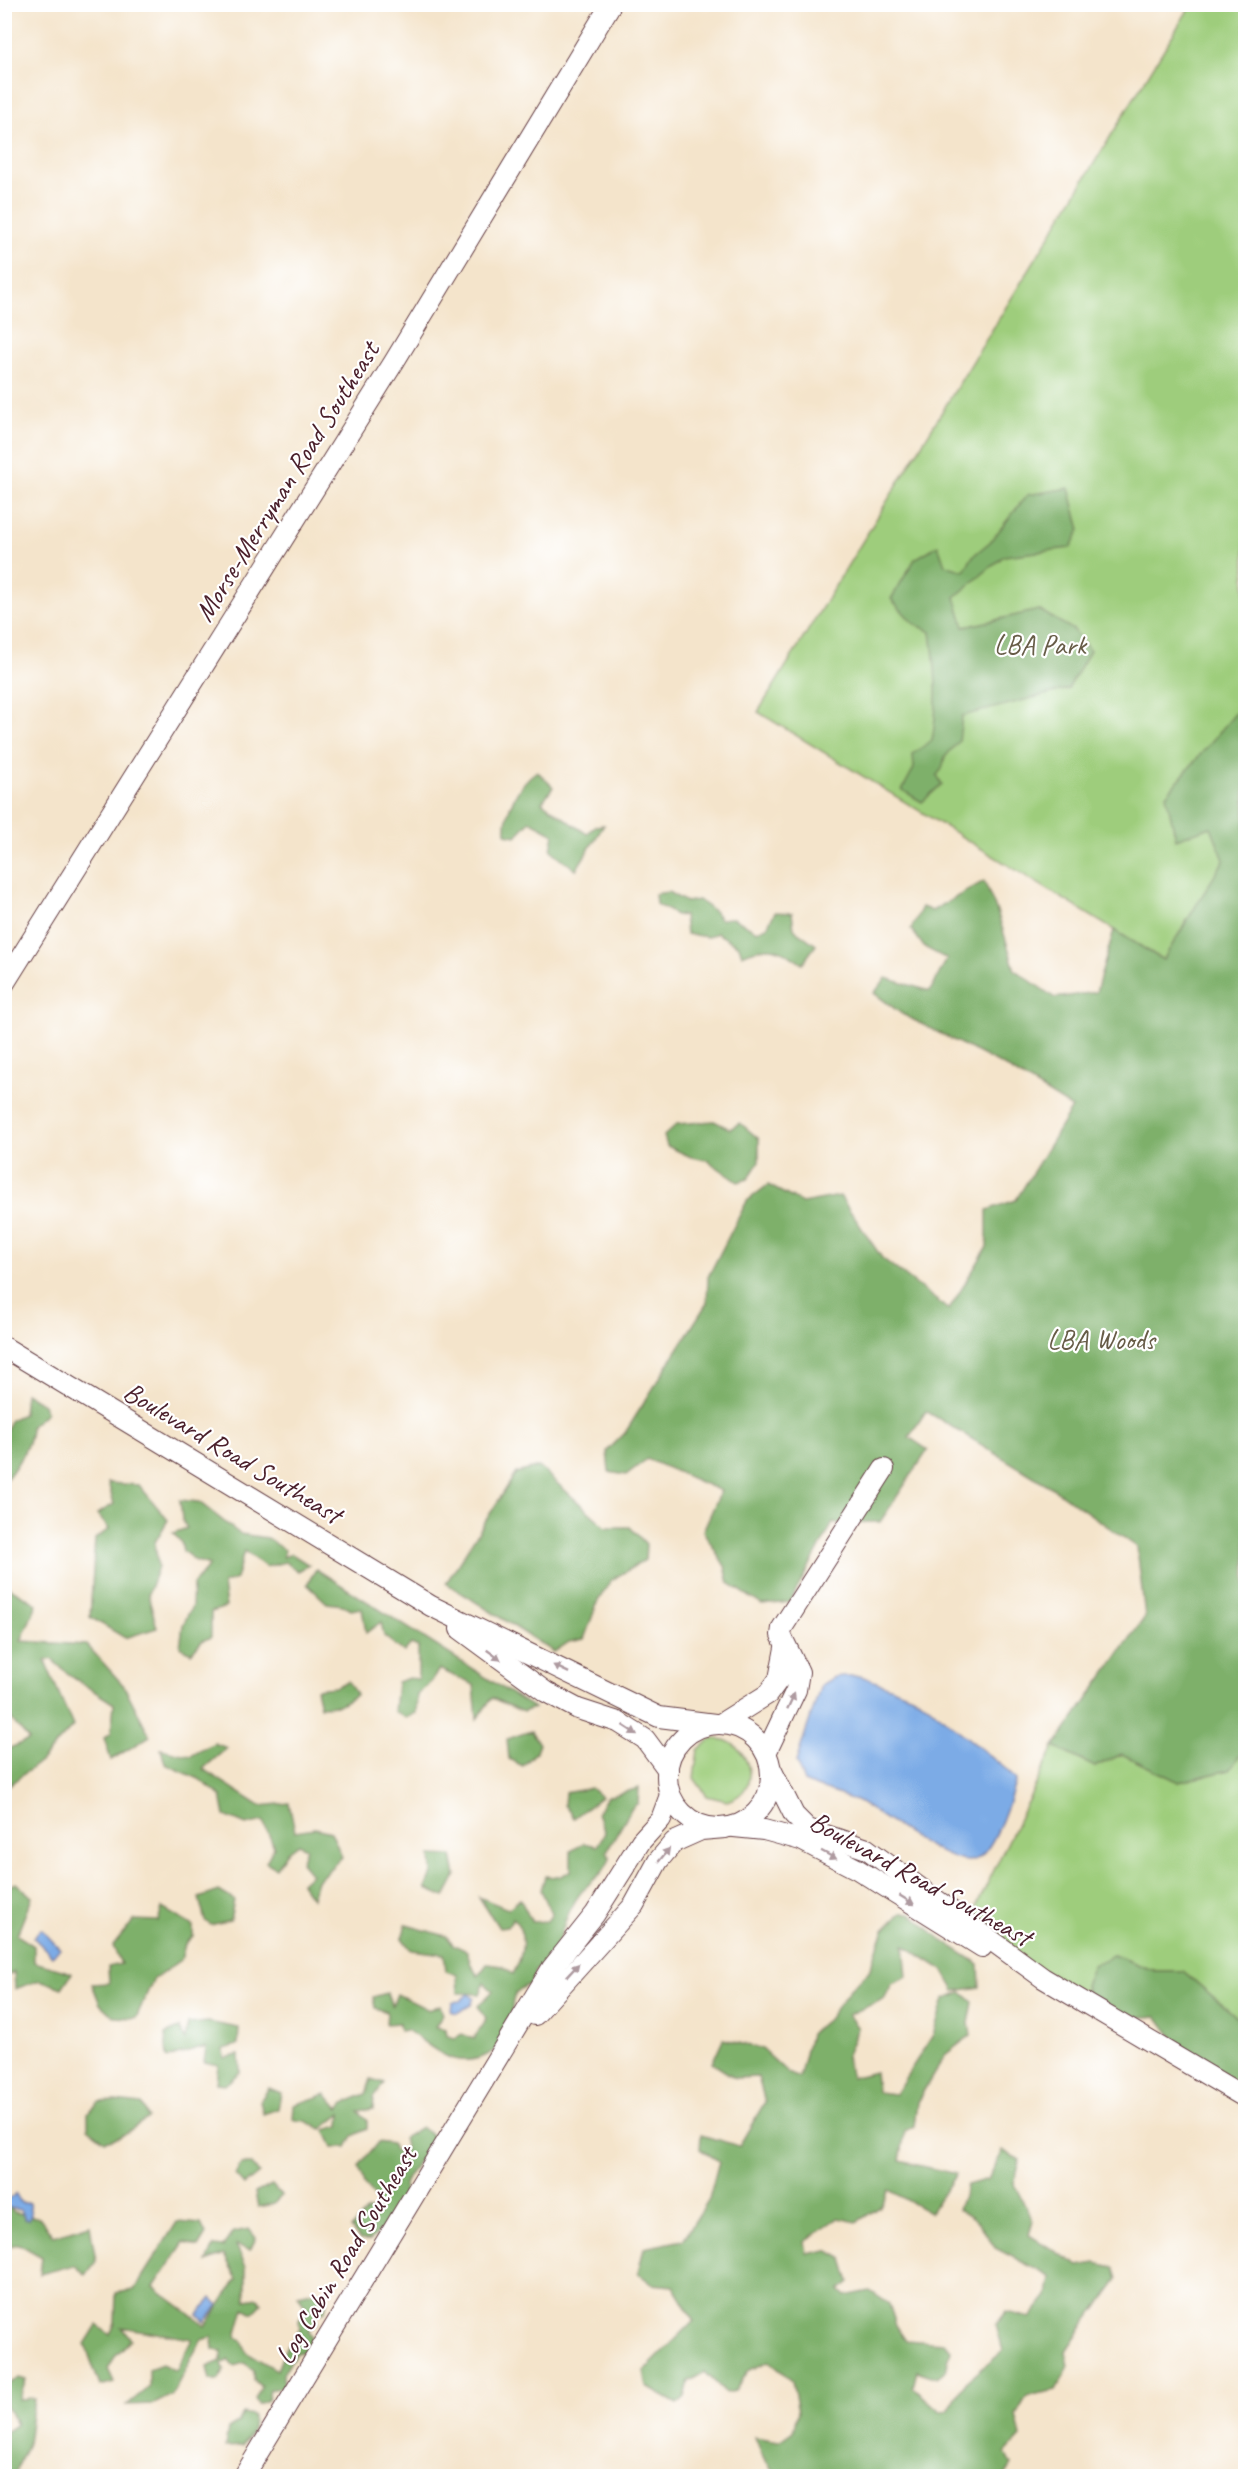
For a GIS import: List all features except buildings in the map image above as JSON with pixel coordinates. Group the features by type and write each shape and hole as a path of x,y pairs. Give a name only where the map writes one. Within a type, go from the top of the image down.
{"street":[{"name":"Morse-Merryman Road Southeast","path":"4,984 388,371 611,4"},
{"name":"Boulevard Road Southeast","path":"4,1347 431,1606 659,1717 717,1724"},
{"path":"768,1761 796,1690 799,1672 785,1648 781,1635 794,1606 884,1468"},
{"name":"Boulevard Road Southeast","path":"431,1606 546,1692 578,1709 618,1722 645,1739 668,1770"},
{"path":"717,1724 739,1728 750,1734 768,1761 771,1784 762,1805 747,1821 729,1828 708,1827 692,1821 679,1810 670,1795 668,1770 675,1749 686,1737 699,1728 717,1724 768,1694 779,1679 785,1648"},
{"name":"Boulevard Road Southeast","path":"768,1761 794,1815 808,1829 867,1849 885,1860 1043,1978"},
{"name":"Log Cabin Road Southeast","path":"244,2476 552,1968 596,1914 641,1841 661,1819 670,1795"},
{"name":"Boulevard Road Southeast","path":"729,1828 764,1830 801,1840 857,1869 992,1953 1043,1978 1245,2098"},
{"name":"Log Cabin Road Southeast","path":"494,2063 573,1970 628,1912 658,1861 674,1842 701,1830 729,1828"}],"green space":[{"name":"LBA Park","path":"1191,5 1245,5 1245,1736 1187,1559 1163,960 758,712"},
{"path":"1069,488 1080,530 1070,548 1004,556 955,597 964,627 1039,610 1074,630 1090,651 1068,689 962,716 959,741 945,757 942,769 937,775 942,784 922,802 902,790 914,768 913,754 932,740 936,712 936,686 931,632 913,623 891,599 915,559 938,545 945,565 964,571 973,556 991,541 1027,495"},
{"name":"LBA Woods","path":"1245,702 1246,1748 1229,1770 1179,1782 1122,1754 1095,1767 1054,1747 1145,1617 1137,1547 1054,1489 926,1411 909,1437 928,1450 880,1522 833,1523 790,1602 762,1605 729,1583 725,1566 703,1531 721,1491 647,1459 626,1475 609,1472 607,1451 625,1433 707,1303 708,1277 747,1201 768,1185 802,1203 840,1196 882,1258 949,1310 987,1247 987,1210 1016,1200 1072,1108 1002,1065 902,1014 874,993 886,978 930,991 947,959 924,947 911,929 922,907 932,911 984,881 998,914 1015,970 1055,998 1096,992 1114,930 1163,960 1224,860 1211,827 1176,839 1166,795"},
{"path":"537,771 553,787 542,802 587,834 595,826 604,825 576,870 551,850 554,834 530,821 516,836 506,834 507,817 514,799 524,783"},
{"path":"668,892 686,902 698,900 714,911 720,919 733,918 757,931 767,927 775,912 792,913 794,929 816,945 802,964 786,953 773,948 759,949 742,955 739,946 717,933 708,937 686,934 684,916 676,915 656,904 655,894"},
{"path":"714,1121 730,1129 740,1123 759,1139 759,1162 748,1179 738,1182 707,1160 691,1157 667,1146 664,1136 677,1124"},
{"path":"25,1393 43,1404 46,1413 31,1426 26,1447 5,1481 5,1434 10,1420 23,1414"},
{"path":"539,1467 606,1527 630,1527 646,1544 645,1560 611,1580 598,1601 584,1639 569,1642 554,1652 446,1583 516,1473"},
{"path":"108,1483 139,1485 168,1520 155,1542 158,1567 148,1594 157,1628 125,1638 90,1617 95,1539 109,1529 97,1514 114,1504"},
{"path":"180,1500 199,1502 240,1534 267,1538 285,1550 283,1557 292,1554 309,1565 298,1571 285,1562 266,1567 244,1551 236,1579 223,1584 226,1607 211,1612 211,1637 202,1641 191,1653 180,1647 183,1625 192,1606 193,1584 210,1565 196,1561 183,1551 181,1542 173,1533 187,1528 182,1520"},
{"path":"316,1569 534,1708 523,1712 492,1698 477,1719 474,1685 439,1669 432,1681 417,1695 416,1713 406,1718 394,1712 397,1682 409,1678 418,1679 418,1647 411,1644 404,1652 384,1636 381,1622 366,1633 362,1608 351,1610 343,1605 327,1603 307,1584"},
{"path":"5,1585 37,1604 21,1641 87,1645 124,1686 150,1736 111,1760 104,1738 111,1733 114,1704 72,1677 51,1659 45,1661 73,1726 40,1762 5,1788 5,1750 29,1740 5,1712"},
{"path":"348,1681 356,1695 339,1705 320,1706 316,1689 335,1687"},
{"path":"531,1731 539,1744 536,1752 523,1766 509,1759 507,1739"},
{"path":"715,1739 735,1746 748,1765 747,1786 739,1795 727,1801 707,1796 694,1778 698,1750 708,1741"},
{"path":"214,1743 227,1748 203,1769 260,1806 289,1803 295,1831 315,1828 331,1832 342,1857 317,1881 312,1898 301,1883 311,1874 301,1862 306,1848 298,1844 286,1853 276,1868 266,1862 274,1847 263,1821 246,1825 225,1816 221,1796 199,1779 165,1764 161,1749 191,1756"},
{"path":"1054,1747 1095,1767 1122,1754 1179,1782 1229,1770 1245,1748 1245,2024 1183,1971 1155,1971 1113,1955 1085,1985 1086,2005 974,1926 977,1905"},
{"path":"591,1788 601,1797 574,1818 564,1805 565,1793"},
{"path":"639,1788 638,1803 632,1808 607,1851 610,1859 607,1865 574,1903 562,1930 554,1959 535,1971 531,1984 516,1993 513,1999 509,2034 492,2052 473,2060 452,2059 407,2030 400,2031 399,2023 386,2024 387,2012 375,2008 373,1997 387,1993 392,2006 397,1994 429,2010 440,2005 443,2014 435,2027 446,2029 447,2036 455,2038 462,2034 474,2039 486,2018 478,2006 493,1991 484,1983 480,1994 458,1993 457,1975 446,1971 444,1954 411,1950 402,1938 406,1925 446,1936 454,1945 467,1951 471,1965 478,1976 487,1964 502,1966 513,1974 522,1946 518,1924 513,1918 507,1927 499,1928 479,1897 508,1909 520,1899 532,1922 547,1921 552,1914 541,1890 545,1876 559,1877 571,1871 571,1851 584,1843 597,1846 605,1833 597,1813 607,1797"},
{"path":"431,1855 452,1856 456,1876 445,1897 426,1889 432,1873"},
{"path":"16,1883 32,1897 17,1935 34,1946 34,1962 72,1973 62,1988 40,1980 15,1989 14,1972 5,1978 5,1887"},
{"path":"219,1891 234,1900 230,1920 211,1925 205,1921 199,1898"},
{"path":"162,1908 193,1926 193,1936 185,1944 181,1960 153,1980 136,2018 114,2017 100,2004 92,1984 109,1983 108,1967 121,1964 113,1946 134,1920 158,1921"},
{"path":"901,1913 911,1913 943,1941 979,1964 980,1987 955,1991 943,1970 904,1945 907,1977 892,1984 884,1999 848,2015 858,2028 846,2057 851,2078 875,2072 877,2092 895,2094 933,2035 944,1999 961,1992 973,2002 969,2023 971,2035 945,2055 917,2102 914,2126 905,2131 900,2161 956,2174 930,2213 889,2190 880,2207 857,2222 838,2218 805,2242 807,2254 827,2250 843,2259 850,2282 839,2290 845,2296 870,2291 889,2304 896,2325 906,2340 943,2343 951,2349 946,2371 937,2378 917,2371 913,2387 941,2412 948,2411 964,2384 1003,2351 996,2325 1006,2312 1030,2318 1048,2296 1051,2277 995,2248 979,2223 958,2209 967,2185 988,2179 1003,2151 1020,2160 1014,2184 1033,2221 1029,2235 1079,2266 1095,2263 1114,2267 1118,2279 1066,2351 1069,2366 1056,2390 1027,2396 1016,2415 1021,2437 1006,2453 1012,2465 1005,2476 777,2476 763,2457 755,2437 779,2441 793,2431 798,2411 792,2381 769,2361 748,2371 735,2391 726,2393 705,2372 689,2381 685,2397 677,2404 647,2387 644,2371 694,2321 673,2286 652,2284 638,2273 644,2248 683,2240 709,2199 719,2161 700,2149 701,2135 739,2146 765,2102 758,2077 735,2078 712,2063 723,2039 762,2049 788,2073 799,2078 810,2034 830,2017 850,1989 869,1971 884,1930"},
{"path":"1113,1955 1155,1971 1183,1971 1245,2024 1245,2098 1175,2040 1157,2016 1129,2016 1105,2008 1088,1999 1085,1985 1093,1965"},
{"path":"208,2022 239,2028 238,2045 223,2049 224,2058 239,2055 240,2072 226,2084 216,2083 218,2065 204,2062 206,2047 167,2058 165,2034 179,2028 185,2039 188,2024"},
{"path":"371,2079 384,2083 374,2097 373,2109 358,2111 367,2119 367,2129 353,2136 347,2147 333,2147 325,2130 340,2126 341,2114 322,2129 305,2121 293,2120 294,2105 326,2094 339,2109 344,2103 366,2094"},
{"path":"269,2088 281,2093 278,2109 263,2114 260,2101"},
{"path":"99,2102 142,2104 148,2118 120,2137 105,2141 88,2128 88,2113"},
{"path":"421,2127 435,2138 437,2150 425,2167 418,2160 404,2184 406,2200 392,2212 393,2220 370,2240 360,2240 351,2228 368,2210 378,2210 377,2200 364,2185 359,2166 378,2142 392,2144 396,2152 406,2151 403,2138"},
{"path":"241,2164 252,2164 259,2173 244,2185 235,2175"},
{"path":"272,2185 281,2195 274,2204 258,2207 255,2193"},
{"path":"5,2203 14,2212 40,2218 53,2236 90,2225 96,2261 86,2275 74,2265 40,2274 42,2257 19,2244 5,2247"},
{"path":"177,2222 201,2224 206,2234 198,2247 184,2242 154,2287 206,2326 237,2279 224,2255 207,2262 214,2246 223,2247 234,2232 249,2229 256,2238 250,2250 236,2245 246,2267 246,2300 258,2298 262,2304 253,2313 244,2308 236,2337 242,2340 247,2353 277,2370 285,2350 300,2329 299,2320 307,2309 298,2295 316,2291 327,2299 325,2311 314,2316 317,2323 308,2331 314,2343 309,2351 296,2353 283,2373 284,2387 270,2390 268,2400 258,2404 255,2399 261,2387 254,2380 254,2370 244,2363 234,2366 228,2359 222,2364 225,2370 219,2380 210,2380 207,2367 221,2361 222,2351 213,2350 212,2337 201,2340 172,2395 154,2404 127,2405 149,2387 149,2369 162,2364 176,2371 192,2339 121,2327 131,2340 116,2355 108,2369 114,2382 100,2386 85,2344 97,2325 110,2335 115,2323 116,2293 134,2290"},
{"path":"19,2378 26,2380 19,2400 34,2399 28,2443 14,2476 5,2476 5,2432 16,2425 5,2407 5,2386"},
{"path":"243,2413 253,2415 252,2431 243,2446 225,2447 228,2429 238,2423"}],"water":[{"path":"861,1676 920,1699 1007,1770 1016,1780 1000,1825 981,1856 974,1860 963,1861 949,1856 915,1838 856,1801 804,1782 796,1762 821,1685 834,1677"},
{"path":"41,1929 60,1949 52,1956 33,1937"},
{"path":"468,1994 474,1998 471,2005 457,2013 451,2011 452,2002 460,2001"},
{"path":"16,2194 21,2203 29,2203 31,2215 29,2220 25,2219 20,2210 5,2207 5,2202"},
{"path":"212,2298 219,2305 205,2322 198,2315"}]}
